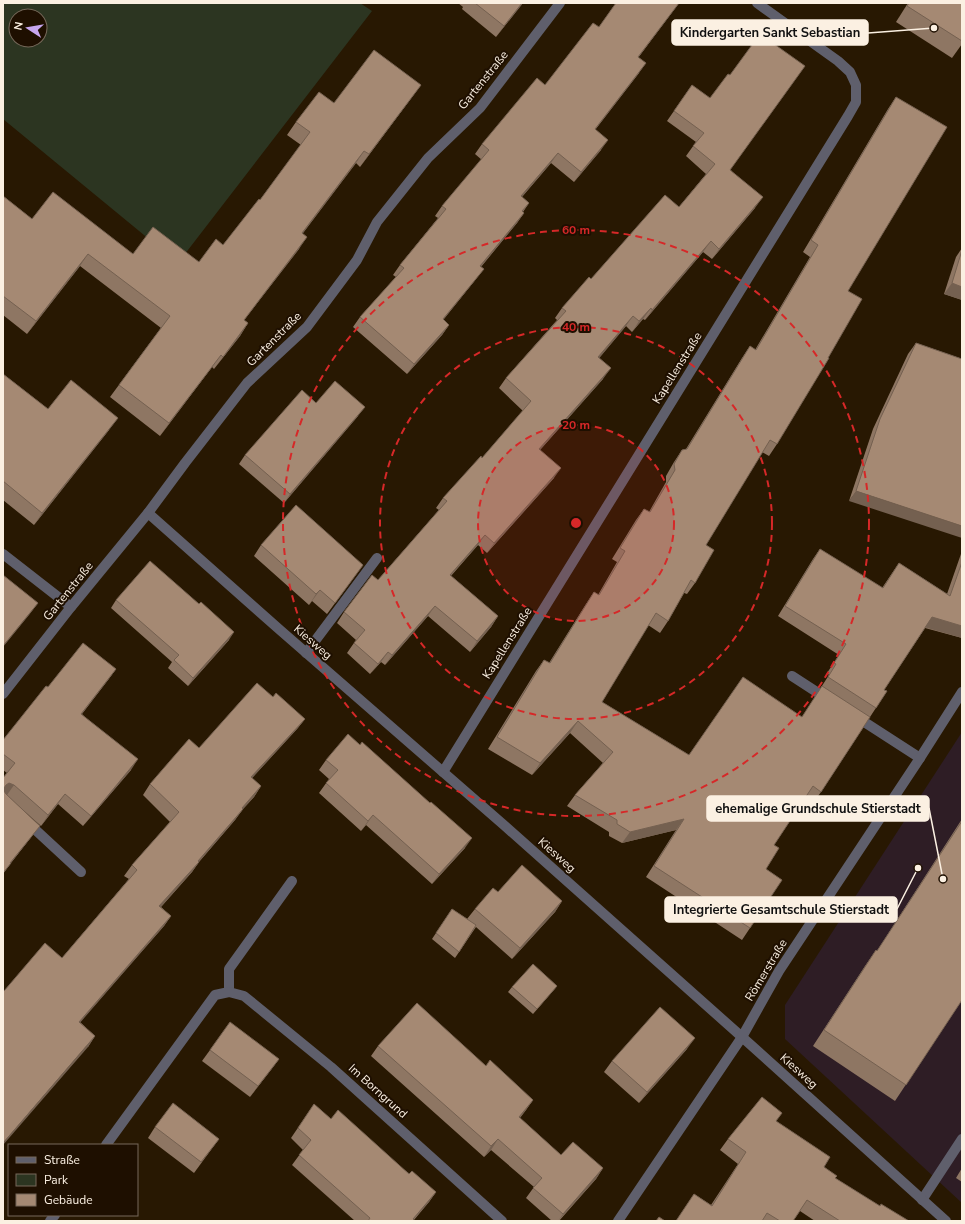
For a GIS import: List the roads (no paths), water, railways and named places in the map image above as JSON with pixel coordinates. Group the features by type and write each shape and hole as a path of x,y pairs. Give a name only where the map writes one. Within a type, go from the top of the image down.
{"street":[{"name":"Gartenstraße","path":"3,694 148,513 247,383 307,327 357,260 377,222 428,158 480,108 560,3"},
{"name":"Kapellenstraße","path":"443,772 856,102 856,85 850,72 757,3"},
{"name":"Kiesweg","path":"148,513 742,1037 946,1221"},
{"path":"3,554 71,608"},
{"path":"306,653 377,558"},
{"path":"792,676 837,705"},
{"name":"Römerstraße","path":"618,1221 742,1037 784,964 962,692"},
{"path":"850,713 920,758"},
{"path":"20,815 81,872"},
{"path":"107,1144 215,996 229,992 229,969 292,882"},
{"name":"Im Borngrund","path":"229,992 244,996 331,1067 502,1221"},
{"path":"922,1200 962,1138"}],"place":[{"name":"Kindergarten Sankt Sebastian","path":"934,28"},
{"name":"Integrierte Gesamtschule Stierstadt","path":"918,868"},
{"name":"ehemalige Grundschule Stierstadt","path":"943,879"}]}
